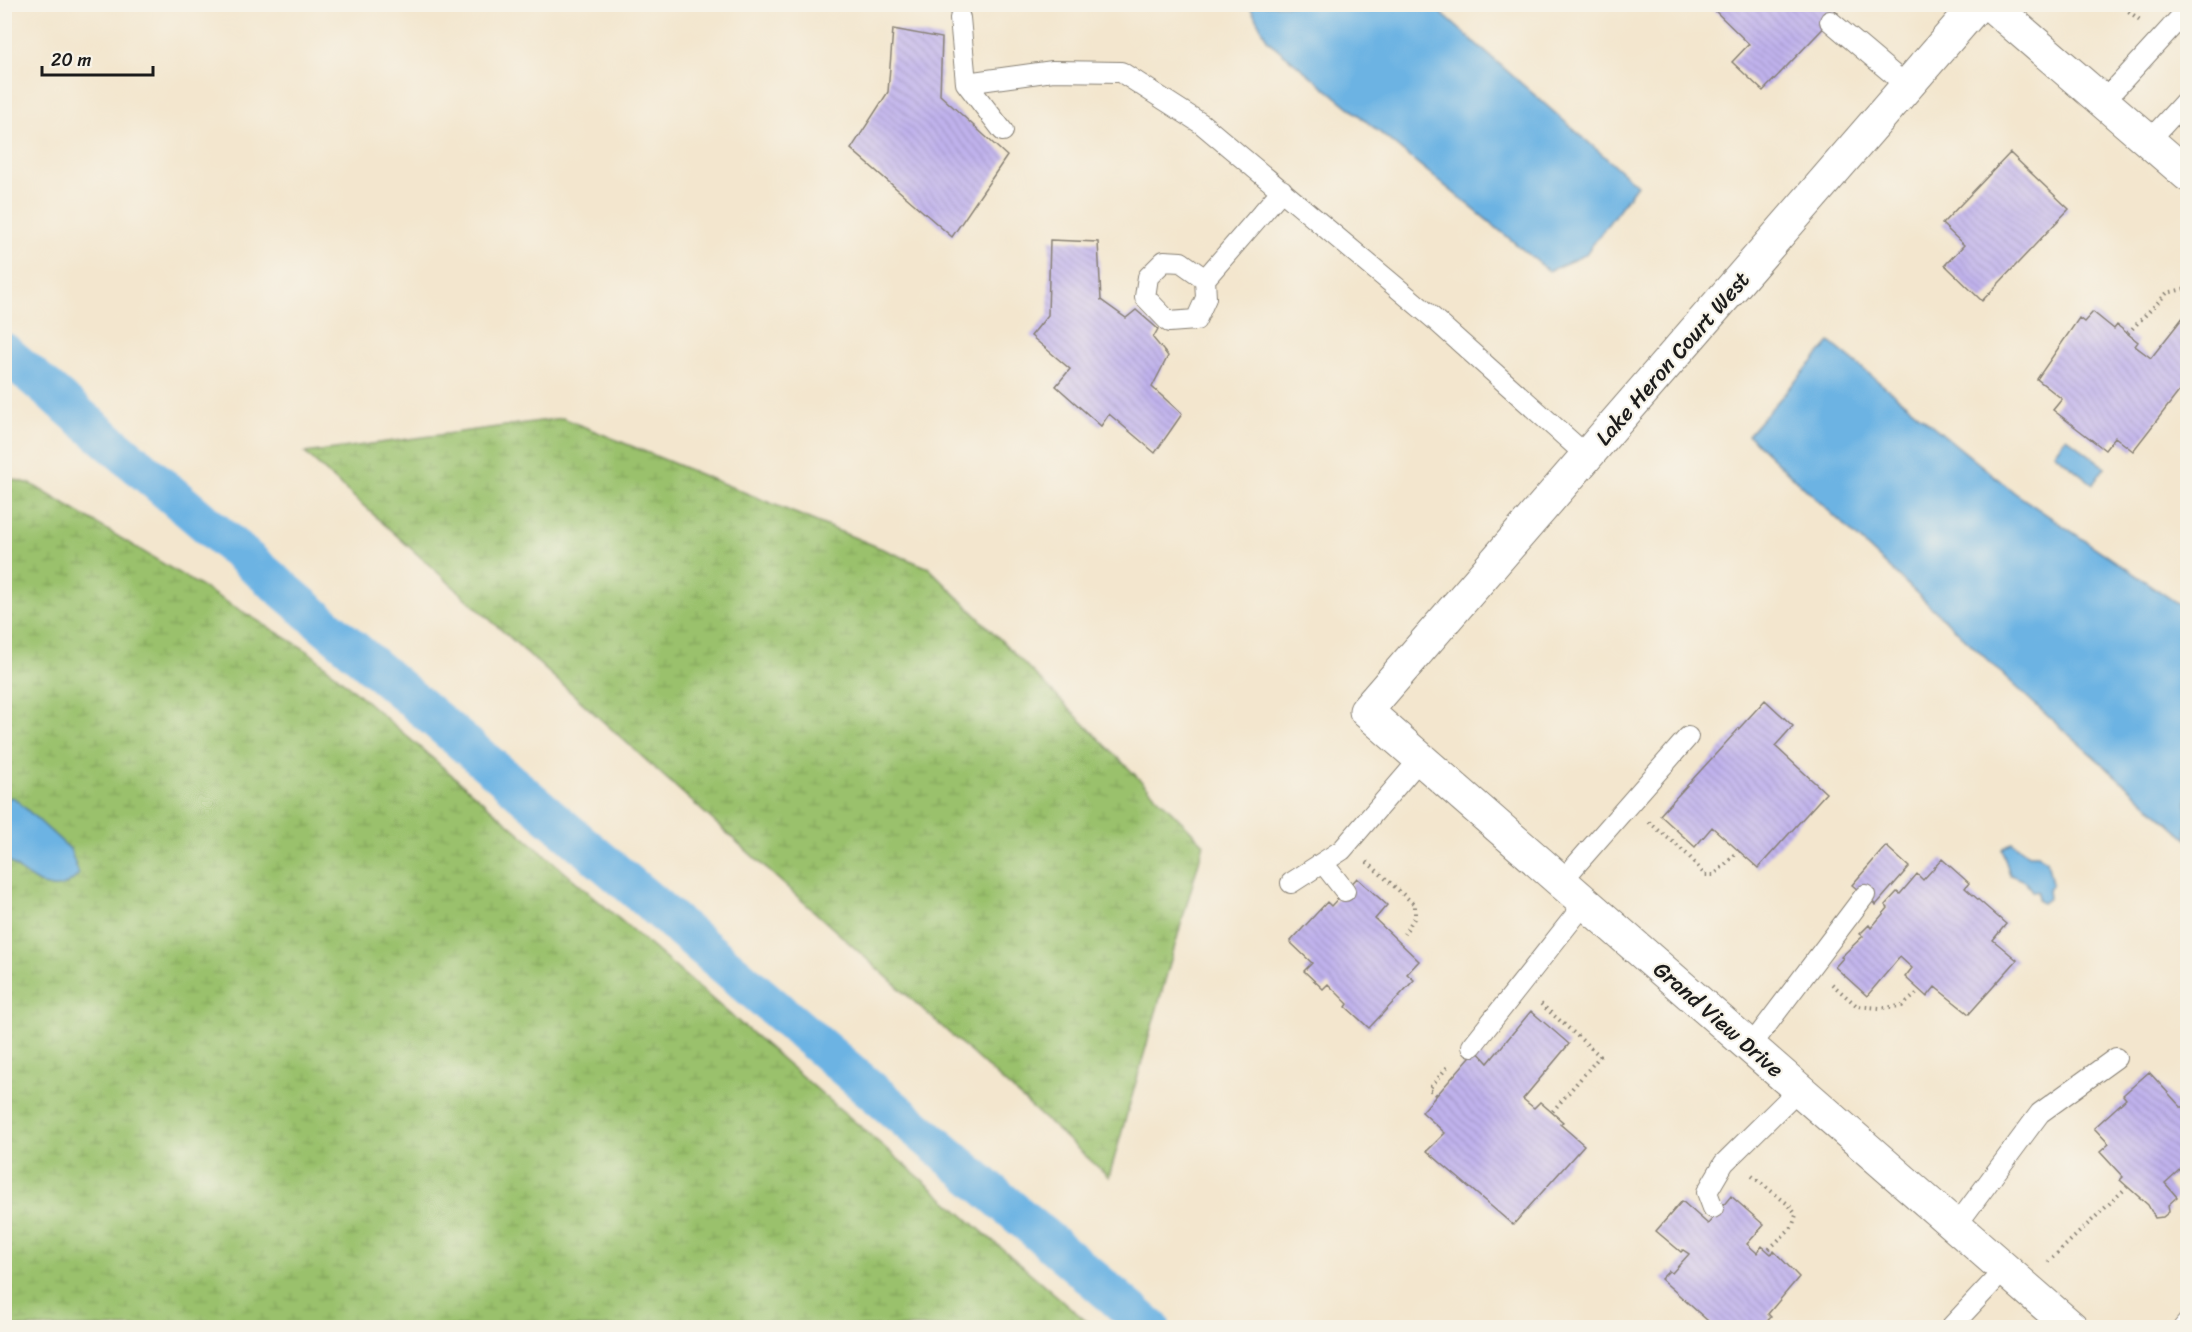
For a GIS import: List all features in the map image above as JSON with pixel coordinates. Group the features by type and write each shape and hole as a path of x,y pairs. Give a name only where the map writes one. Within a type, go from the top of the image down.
{"street":[{"name":"Lake Heron Court West","path":"1366,711 1978,4"},
{"path":"1990,4 2187,175"},
{"name":"Grand View Drive","path":"1366,711 2072,1328"}],"lane":[{"path":"2103,102 2187,9"},
{"path":"960,18 966,83 1003,131"},
{"path":"1830,21 1907,86"},
{"path":"966,83 1053,71 1121,72 1202,124 1433,318 1587,456"},
{"path":"2148,142 2187,98"},
{"path":"1205,279 1282,190"},
{"path":"1472,1046 1520,985 1573,892 1632,800 1688,737"},
{"path":"1292,883 1347,844 1420,759"},
{"path":"1323,863 1345,891"},
{"path":"1750,1047 1865,895"},
{"path":"1956,1226 2040,1113 2116,1058"},
{"path":"1713,1208 1707,1192 1724,1163 1799,1089"},
{"path":"1950,1328 2014,1277"},
{"path":"2183,1328 2187,1322"}],"path":[{"path":"2128,333 2167,293 2187,288"},
{"path":"1632,800 1651,825 1687,854 1705,875 1714,874 1739,851"},
{"path":"1347,844 1415,905 1415,917 1404,934"},
{"path":"1811,966 1857,1006 1902,1006 1920,991"},
{"path":"1520,985 1600,1056 1552,1112"},
{"path":"1436,1095 1429,1089 1463,1048 1472,1046"},
{"path":"1724,1163 1758,1179 1789,1205 1796,1215 1792,1227 1767,1251"},
{"path":"2014,1277 2127,1187"}],"green space":[{"path":"563,418 929,568 1204,844 1109,1177 305,453"},
{"path":"4,477 31,484 308,651 1093,1327 5,1327"}],"water":[{"path":"1249,5 1432,5 1637,185 1585,255 1549,271 1268,41"},
{"path":"1830,342 2015,493 2187,610 2187,839 2042,711 1748,435"},
{"path":"2066,437 2105,467 2093,484 2054,453"},
{"path":"13,797 70,849 79,874 70,883 60,887 41,884 5,858 5,799"},
{"path":"2012,842 2028,855 2038,855 2047,860 2052,884 2048,890 2049,898 2042,903 2038,900 2038,892 2032,891 2025,881 2010,875 2002,849"}],"building":[{"path":"1708,4 1829,4 1838,13 1763,91 1732,62 1749,44"},
{"path":"893,29 942,38 940,95 1007,156 952,237 851,149 888,92"},
{"path":"2010,153 2069,209 1982,301 1945,265 1964,245 1942,224"},
{"path":"1050,240 1098,242 1101,300 1126,318 1136,310 1158,329 1153,338 1168,356 1152,387 1182,414 1155,453 1109,414 1101,426 1056,386 1070,369 1031,336 1048,315"},
{"path":"2188,311 2188,380 2133,451 2115,437 2105,450 2053,410 2062,399 2037,379 2079,318 2084,322 2093,312 2114,329 2117,325 2138,342 2135,346 2151,358"},
{"path":"1765,700 1793,726 1775,746 1826,793 1758,868 1712,827 1695,847 1660,815"},
{"path":"1886,846 1909,867 1876,905 1852,885"},
{"path":"1942,859 1969,883 1965,888 2006,924 1993,940 2017,960 1969,1014 1935,987 1927,997 1905,977 1912,968 1900,957 1867,996 1835,967 1843,958 1841,957 1863,936 1860,934 1869,925 1871,928 1888,908 1885,905 1897,892 1900,894 1917,874 1923,880"},
{"path":"1357,878 1387,905 1375,919 1419,961 1407,974 1414,980 1369,1028 1346,1007 1348,1004 1328,984 1323,989 1304,971 1312,963 1290,942 1327,902 1331,906"},
{"path":"1531,1011 1569,1044 1523,1099 1534,1108 1540,1102 1584,1145 1513,1225 1427,1151 1445,1133 1422,1112 1476,1050 1488,1063"},
{"path":"2149,1072 2181,1107 2188,1107 2188,1162 2165,1183 2177,1197 2168,1205 2169,1212 2163,1217 2155,1218 2148,1205 2120,1180 2123,1177 2100,1152 2109,1144 2094,1128 2126,1099 2123,1095"},
{"path":"1731,1196 1764,1225 1747,1244 1757,1253 1762,1246 1771,1254 1774,1251 1799,1277 1768,1314 1771,1317 1761,1328 1716,1328 1661,1279 1669,1271 1672,1273 1689,1254 1683,1250 1681,1252 1656,1231 1682,1201 1708,1224"}],"waterway":[{"path":"4,352 1151,1328"}]}
